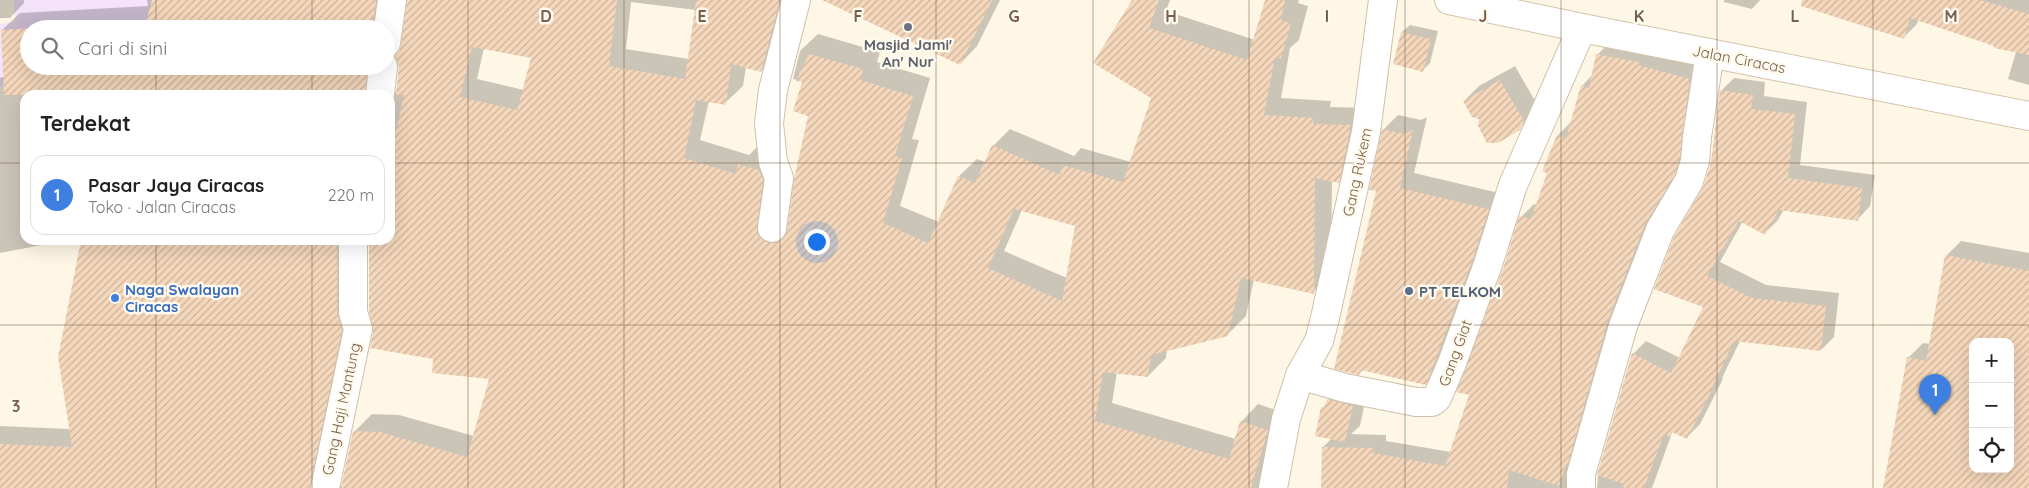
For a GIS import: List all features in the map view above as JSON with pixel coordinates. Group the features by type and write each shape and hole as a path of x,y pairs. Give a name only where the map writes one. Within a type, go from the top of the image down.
{"street":[{"path":"389,20 392,0"},
{"path":"772,228 779,178 773,162 769,122 773,90 796,0"},
{"name":"Gang Rukem","path":"1300,375 1319,341 1366,132 1383,0"},
{"name":"Jalan Ciracas","path":"1449,0 2029,116"},
{"name":"Gang Giat","path":"1300,375 1345,388 1416,402 1432,402 1437,398 1452,363 1488,264 1513,185 1582,28"},
{"path":"1581,488 1581,474 1623,326 1660,230 1689,180 1695,161 1710,53"},
{"path":"381,90 382,75"},
{"name":"Gang Haji Mantung","path":"325,488 358,329 353,312 352,245"},
{"path":"1273,488 1286,419 1300,375"}],"shaded area":[{"path":"14,0 242,0 236,20 20,20 20,75 79,75 123,83 0,86 0,24 15,22"}],"building":[{"path":"152,0 376,0 373,20 147,20"},
{"path":"407,0 617,0 609,66 685,79 696,0 780,0 761,72 731,64 726,105 696,100 684,158 736,174 738,164 759,170 763,180 757,233 762,240 777,243 784,238 787,230 794,179 808,116 793,111 802,82 796,81 809,54 863,69 860,80 913,96 895,156 902,158 883,223 928,243 958,176 975,183 992,145 1060,175 1062,165 1123,182 1151,98 1093,63 1132,0 1159,0 1149,28 1247,60 1265,0 1285,0 1281,20 1291,23 1281,59 1275,57 1264,115 1314,118 1313,124 1351,125 1339,183 1315,178 1314,294 1241,278 1228,336 1151,355 1148,377 1103,372 1095,421 1229,459 1240,421 1268,430 1251,488 341,488 353,431 380,432 467,457 489,379 432,373 433,359 370,348 373,332 369,310 369,245 395,245 395,135 404,95 396,95 399,67 395,55 399,52","holes":["472,47 531,58 517,110 460,97","1014,209 1075,226 1062,301 988,268"]},
{"path":"822,0 992,0 960,65"},
{"path":"1802,0 1980,0 2029,14 2029,55 1994,48 1994,46 1910,18 1904,39 1801,6"},
{"path":"20,29 20,75 366,75 365,90 20,90 20,95 4,95 1,30"},
{"path":"1401,32 1431,39 1423,72 1393,64"},
{"path":"1596,54 1639,62 1638,65 1690,79 1680,158 1675,175 1645,224 1608,320 1568,464 1566,464 1559,486 1509,470 1507,488 1321,488 1322,447 1374,448 1373,453 1445,466 1469,395 1456,392 1503,269 1519,216 1531,219 1547,173 1542,171 1557,135 1566,138 1581,85 1589,88"},
{"path":"1500,80 1524,121 1520,130 1498,143 1487,143 1478,126 1479,119 1472,117 1463,101"},
{"path":"1720,90 1753,95 1751,109 1795,114 1788,178 1862,188 1858,221 1779,210 1765,235 1739,221 1707,276 1752,298 1826,306 1821,351 1734,341 1687,439 1672,432 1670,437 1664,434 1644,488 1624,488 1622,483 1597,475 1632,353 1671,373 1703,307 1654,289 1674,237 1704,185 1711,162"},
{"name":"PT TELKOM","path":"1382,129 1405,134 1413,130 1400,188 1489,209 1473,259 1426,385 1361,370 1359,375 1334,369 1376,191 1369,190"},
{"path":"80,245 337,245 337,312 342,330 310,488 0,488 0,444 72,447 58,357"},
{"path":"1945,255 2029,271 2029,488 1883,488 1907,357 1926,361"},
{"path":"1327,399 1353,406 1345,442 1315,436 1321,407 1325,408"}],"place":[{"name":"Masjid Jami' An' Nur","path":"908,27"},
{"name":"PT TELKOM","path":"1409,291"},
{"name":"Naga Swalayan Ciracas","path":"115,298"},
{"name":"Pasar Jaya Ciracas","path":"1935,415"}]}
